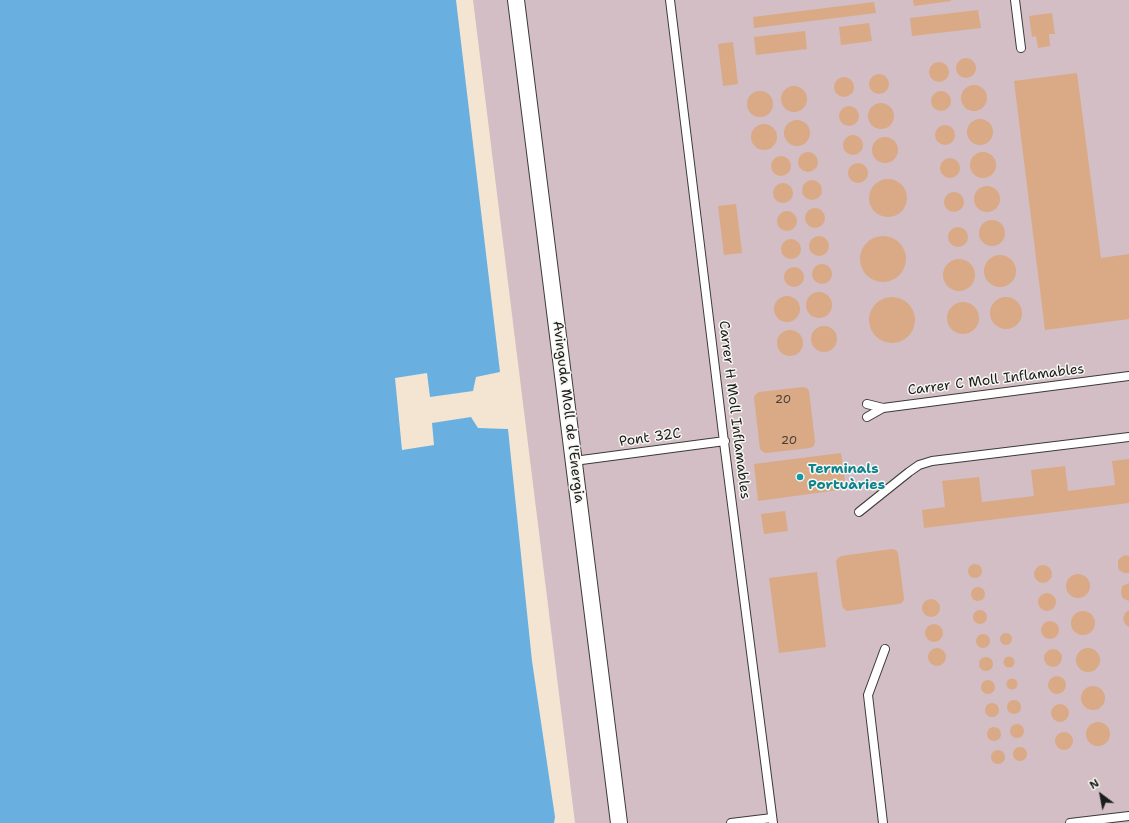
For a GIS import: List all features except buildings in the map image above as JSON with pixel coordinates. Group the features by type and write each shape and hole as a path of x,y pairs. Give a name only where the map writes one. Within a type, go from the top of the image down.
{"street":[{"name":"Avinguda Moll de l'Energia","path":"516,0 619,823"}],"lane":[{"name":"Carrer H Moll Inflamables","path":"670,0 772,820"},
{"path":"1015,0 1021,48"},
{"name":"Carrer C Moll Inflamables","path":"867,417 883,408 1129,376"},
{"path":"867,404 883,408"},
{"path":"859,512 909,472 920,465 932,461 1129,437"},
{"name":"Pont 32C","path":"574,461 725,441"},
{"path":"883,823 868,695 885,649"},
{"path":"1070,823 1129,816"},
{"path":"735,823 772,820"}],"shaded area":[{"path":"473,0 1129,0 1129,823 575,823"}],"water":[{"path":"0,0 456,0 500,372 476,377 473,391 430,397 427,373 395,378 402,450 434,445 432,423 471,417 478,428 508,429 532,661 555,817 554,823 0,823"}],"place":[{"name":"Terminals Portuàries","path":"800,477"}]}
